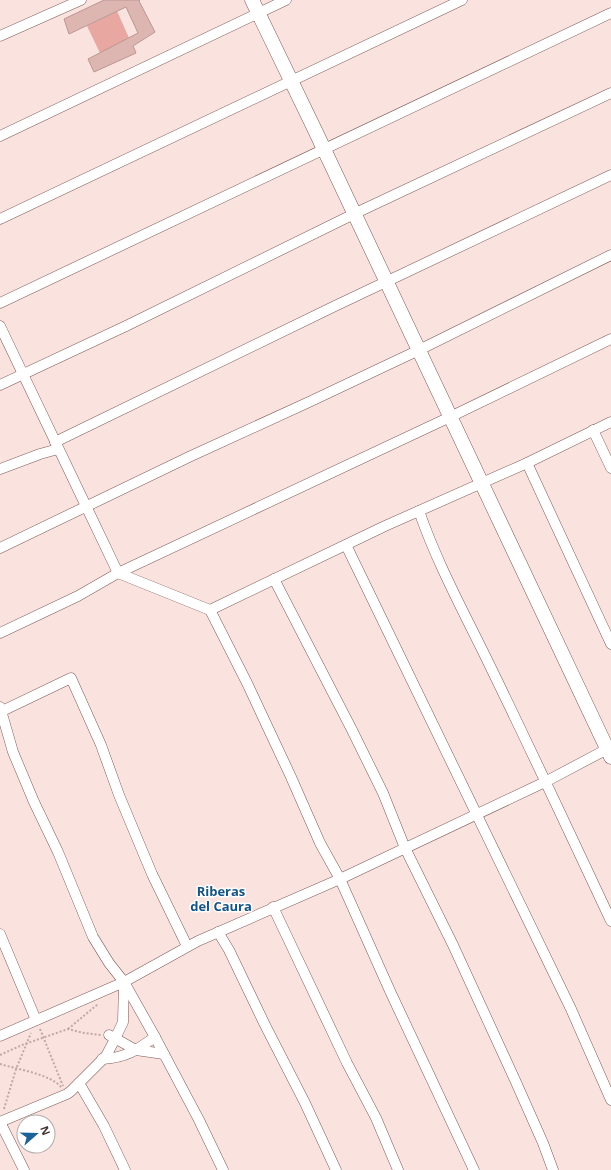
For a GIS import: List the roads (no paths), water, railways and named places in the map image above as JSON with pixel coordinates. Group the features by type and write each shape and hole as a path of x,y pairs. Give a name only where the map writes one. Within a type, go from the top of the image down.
{"street":[{"path":"0,36 81,0"},
{"path":"0,1036 124,982 187,946 273,907 340,879 545,782 590,759 610,751 252,0"},
{"path":"0,136 286,0"},
{"path":"0,219 462,0"},
{"path":"0,303 611,13"},
{"path":"0,385 354,214 611,93"},
{"path":"0,469 40,454 386,281 611,175"},
{"path":"0,548 191,456 316,399 611,255"},
{"path":"0,326 118,573 210,610 247,683 320,843 340,879 390,991 474,1170"},
{"path":"0,633 78,596 118,573 450,417 611,339"},
{"path":"210,610 419,511 527,463 611,422"},
{"path":"593,430 611,468"},
{"path":"527,463 611,644"},
{"path":"419,511 438,560 492,669 611,921"},
{"path":"346,545 571,1009 611,1100"},
{"path":"274,579 383,793 405,848 453,945 509,1066 543,1143 553,1170"},
{"path":"187,946 152,874 119,795 101,745 71,678 1,710 13,752 34,802 58,852 93,937 109,963 124,982 155,1037 199,1120 223,1170"},
{"path":"273,907 347,1063 376,1118 398,1170"},
{"path":"218,932 229,950 305,1103 336,1170"},
{"path":"0,934 36,1020"},
{"path":"24,1170 0,1122 67,1094 106,1056 112,1037 123,1022 124,982"},
{"path":"112,1037 136,1050 164,1054"},
{"path":"102,1059 117,1058 136,1050 155,1037"},
{"path":"79,1083 104,1126 125,1170"}],"district":[{"name":"Riberas del Caura","path":"221,898"}]}
